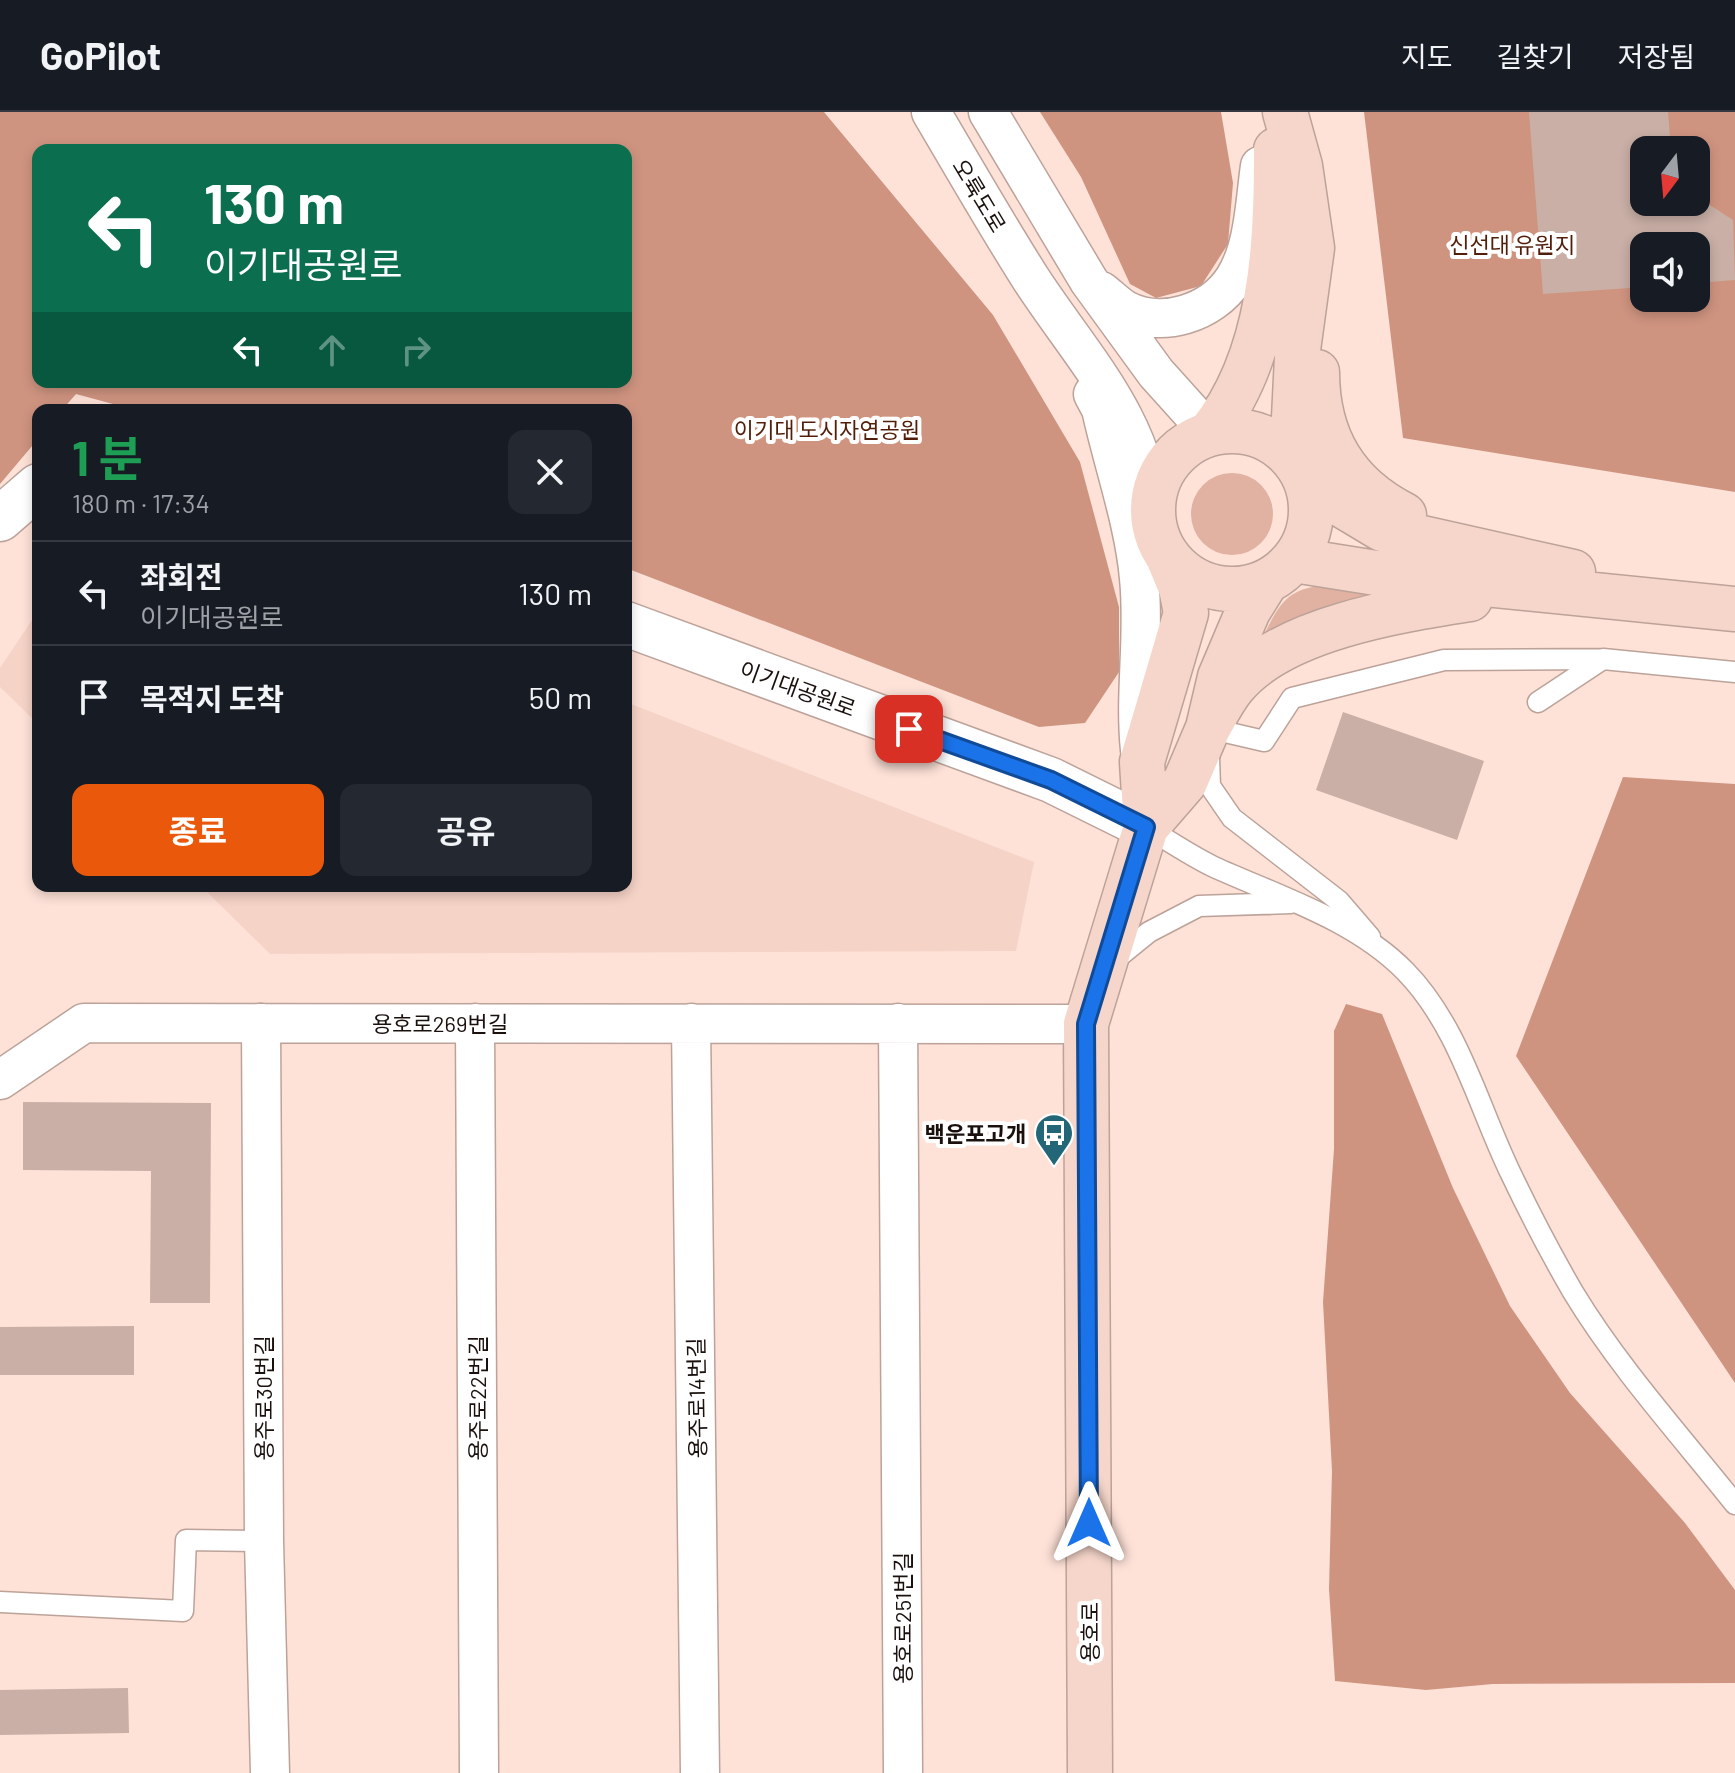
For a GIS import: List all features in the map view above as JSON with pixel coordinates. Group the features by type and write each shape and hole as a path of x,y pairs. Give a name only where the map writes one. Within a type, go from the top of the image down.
{"main road":[{"path":"1210,433 1232,406 1245,377 1273,259 1273,112"},
{"path":"1285,112 1300,166 1312,248 1317,390 1324,430 1338,460 1388,507 1464,545"},
{"path":"1208,728 1220,677 1248,611 1307,537 1312,511 1293,438 1297,357 1311,272"},
{"path":"1146,827 1142,762 1186,613 1181,588 1160,538 1153,497 1160,475 1172,457 1189,443 1210,433 1234,431 1259,435 1282,448 1303,475 1382,529 1464,545 1723,607"},
{"path":"1160,538 1188,576 1213,588 1240,589 1280,571 1376,573 1723,607"},
{"path":"1146,827 1185,782 1208,728 1235,684 1265,659 1321,632 1402,610 1541,590"},
{"name":"용호로","path":"1090,1773 1086,1024 1146,827"}],"street":[{"name":"오륙도로","path":"931,112 1056,316"},
{"path":"988,112 1081,267 1156,373 1210,433"},
{"path":"1081,267 1126,310 1162,319 1188,314 1213,301 1234,279 1245,251 1273,112"},
{"path":"1056,316 1136,438 1151,484 1160,538"},
{"path":"1056,316 1101,409 1139,575 1143,650 1136,714 1142,762"},
{"path":"0,519 32,491"},
{"name":"이기대공원로","path":"632,626 1051,780 1146,827"},
{"name":"용호로269번길","path":"0,1080 84,1023 1086,1024"},
{"name":"용주로30번길","path":"261,1023 264,1541 270,1773"},
{"name":"용주로22번길","path":"475,1023 479,1773"},
{"name":"용주로14번길","path":"691,1023 700,1773"},
{"name":"용호로251번길","path":"898,1023 903,1773"}],"lane":[{"path":"1538,702 1603,659"},
{"path":"1735,672 1603,659 1444,660 1292,698 1264,741 1208,728 1210,786 1232,818 1339,901 1378,947 1406,972 1435,1010 1469,1074 1511,1174 1573,1291 1610,1348 1735,1504"},
{"path":"1146,827 1210,865 1296,903 1378,947"},
{"path":"1103,970 1149,932 1199,906 1296,903"},
{"path":"0,1602 183,1611 186,1540 264,1541"}],"shaded area":[{"path":"1232,473 1248,476 1261,485 1270,498 1273,514 1270,530 1261,543 1248,552 1232,555 1216,552 1203,543 1194,530 1191,514 1194,498 1203,485 1216,476"},
{"path":"1333,584 1365,595 1368,607 1263,637 1289,597 1306,588"},
{"path":"32,620 32,718 0,687 0,668"},
{"path":"632,704 1034,862 1016,951 270,954 207,892 632,892"}],"green space":[{"name":"이기대 도시자연공원","path":"0,112 824,112 993,315 1080,462 1119,607 1119,672 1085,723 1039,727 632,570 632,404 113,404 76,394 67,404 32,404 32,446 0,484"},
{"path":"1040,112 1221,112 1233,183 1228,244 1201,286 1156,298 1130,284 1081,177"},
{"name":"신선대 유원지","path":"1364,112 1735,112 1735,492 1403,438"},
{"path":"1623,777 1735,784 1735,1383 1516,1056"},
{"path":"1346,1004 1382,1014 1453,1188 1510,1306 1570,1393 1685,1523 1735,1590 1735,1683 1493,1684 1426,1690 1335,1681 1329,1589 1332,1471 1323,1302 1334,1149 1334,1031"}],"building":[{"path":"1529,112 1668,112 1670,136 1630,136 1630,216 1710,216 1710,205 1733,220 1735,280 1710,282 1710,232 1630,232 1630,288 1543,294"},
{"path":"1343,712 1484,761 1457,840 1316,790"},
{"path":"23,1102 211,1103 210,1303 150,1303 151,1171 23,1170"},
{"path":"134,1326 134,1375 0,1375 0,1327"},
{"path":"128,1688 129,1733 0,1735 0,1690"}],"place":[{"name":"백운포고개","path":"1054,1167"}],"route":[{"path":"909,729 1051,780 1146,827 1086,1024 1089,1523"}]}
